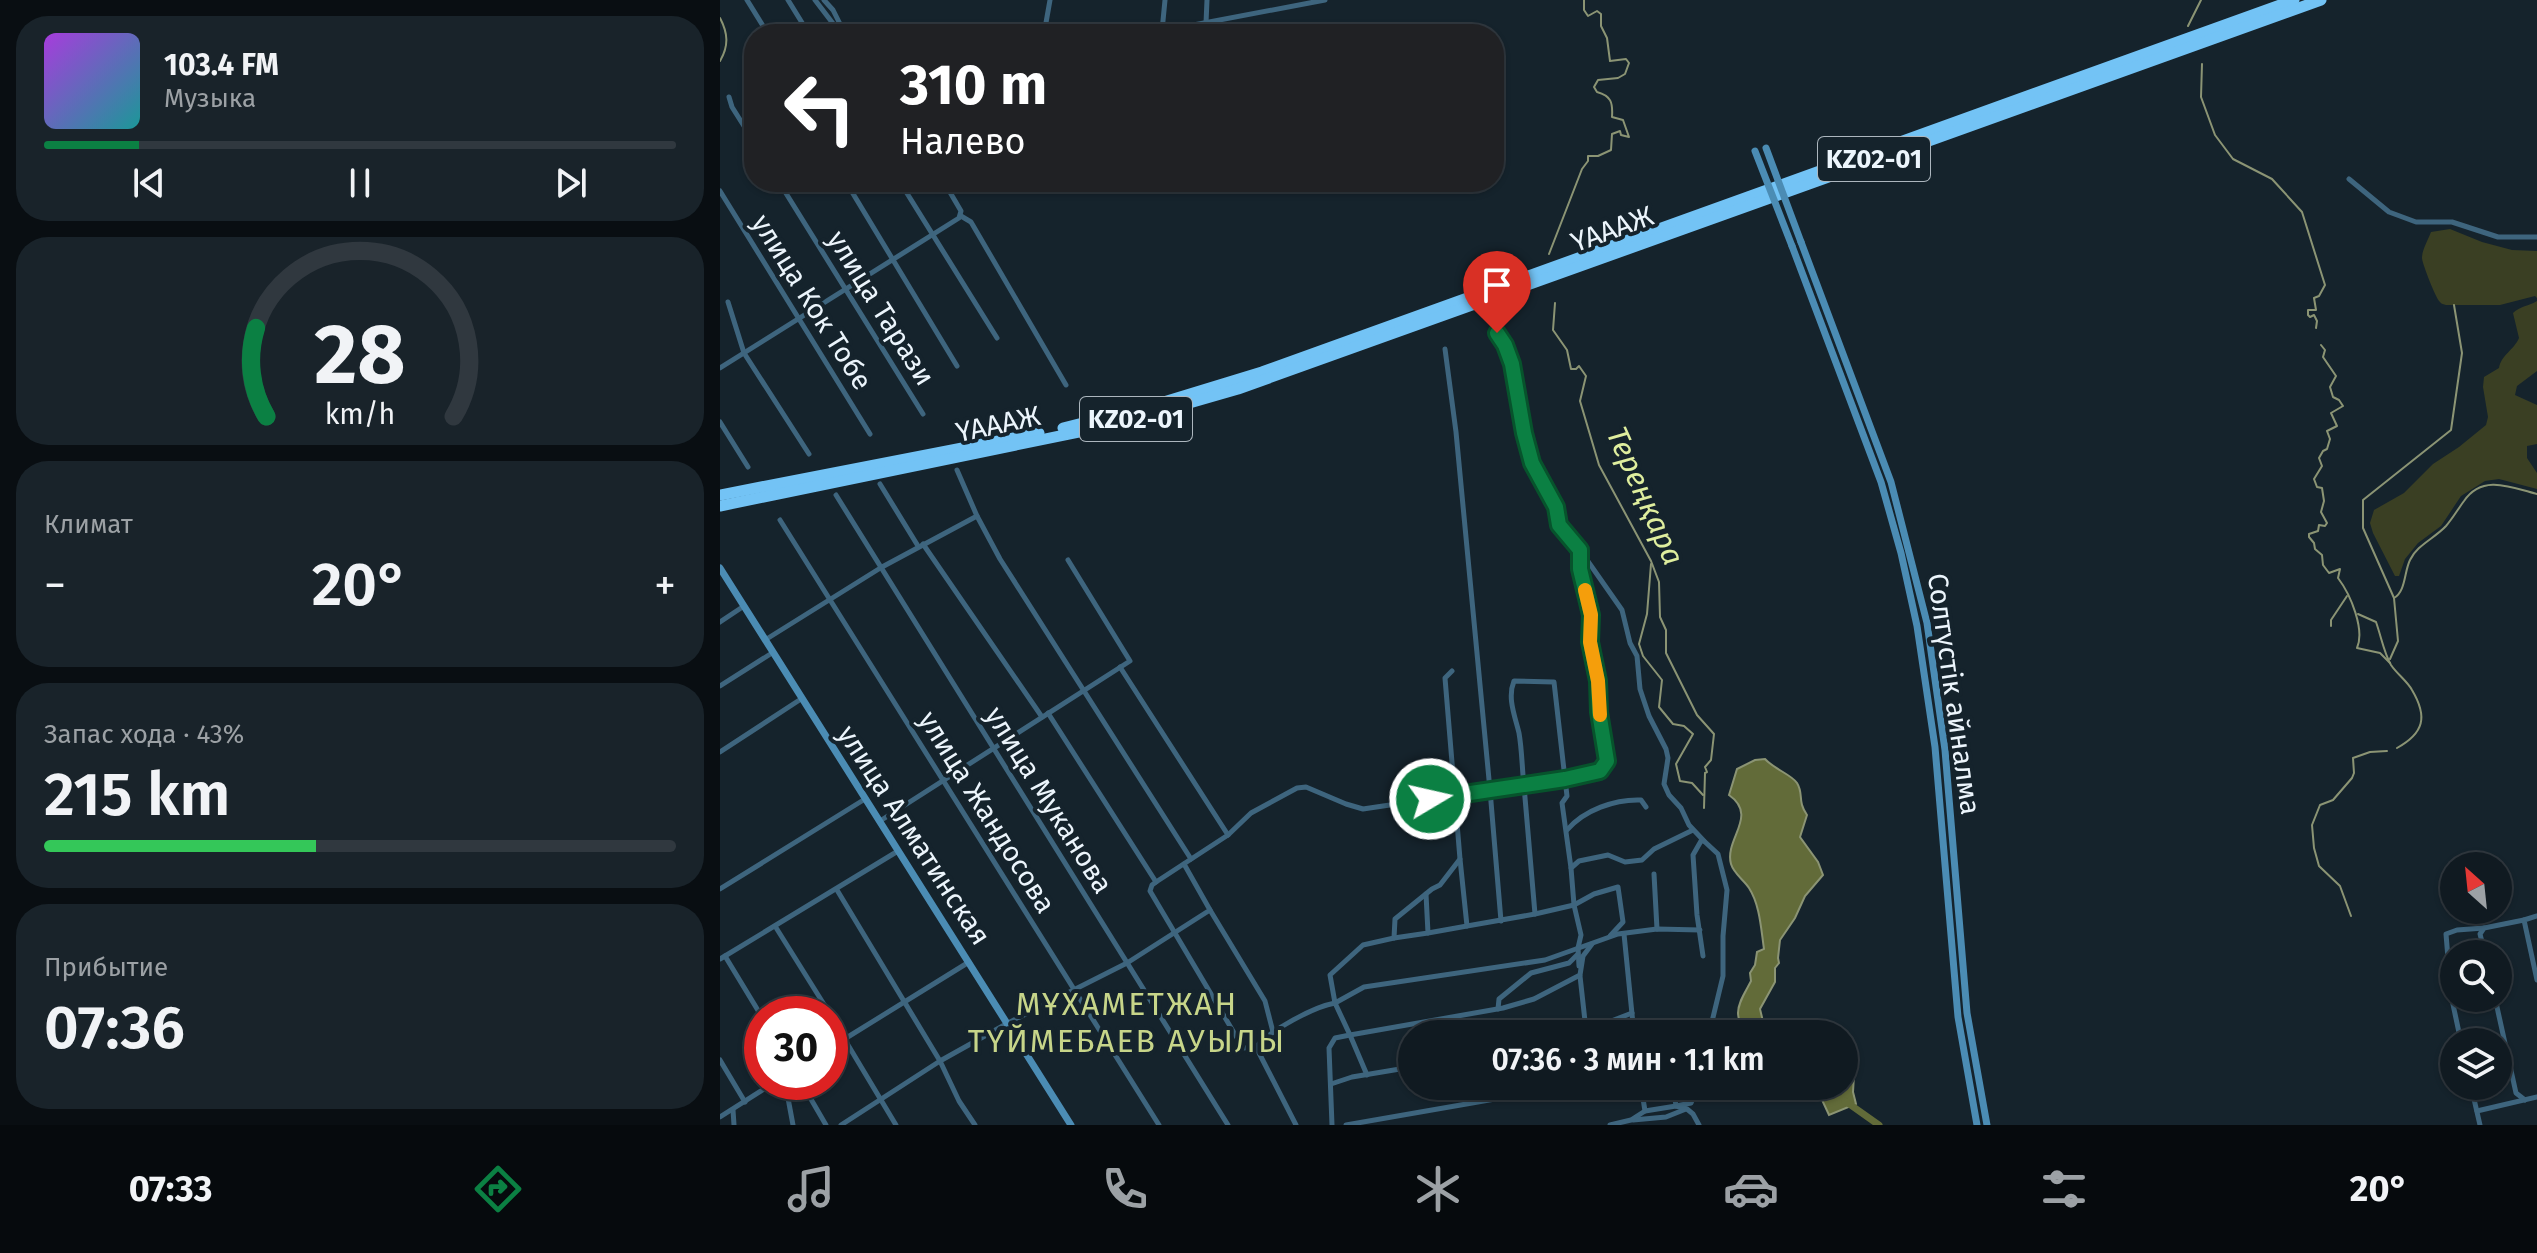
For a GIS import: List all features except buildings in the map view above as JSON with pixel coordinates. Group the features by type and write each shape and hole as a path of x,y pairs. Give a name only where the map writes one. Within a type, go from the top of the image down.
{"highway":[{"name":"ҮАААЖ","path":"2200,39 2294,0"},
{"name":"ҮАААЖ","path":"720,506 1152,415 1302,367 1560,268 2200,39 2321,0"},
{"name":"ҮАААЖ","path":"720,495 1055,430 1154,405 1262,372 1536,277"}],"street":[{"path":"747,0 762,24"},
{"path":"788,0 803,24"},
{"path":"815,0 835,24"},
{"path":"824,0 839,24"},
{"path":"833,0 833,10"},
{"path":"1046,24 1050,0"},
{"path":"1163,24 1165,0"},
{"path":"1206,23 1207,0"},
{"path":"1200,24 1325,0"},
{"path":"729,97 744,126"},
{"name":"Солтүстік айналма","path":"1766,148 1891,482 1927,623 1945,750 1967,1013 1987,1125"},
{"name":"Солтүстік айналма","path":"1755,151 1881,482 1901,553 1917,626 1935,747 1958,1017 1977,1125"},
{"path":"2349,179 2389,212 2416,222 2452,222 2498,237 2537,237"},
{"name":"улица Кок Тобе","path":"720,191 870,434"},
{"name":"улица Тарази","path":"785,192 923,414"},
{"path":"852,192 957,366"},
{"path":"906,192 997,338"},
{"path":"950,192 961,216"},
{"path":"720,368 961,216"},
{"path":"961,216 971,222 1066,385"},
{"path":"1796,257 1806,253"},
{"path":"728,302 744,353 809,454"},
{"path":"1497,333 1512,364 1532,463 1556,507 1559,525 1622,610 1630,643 1637,656 1640,689 1649,716 1666,749 1668,758 1664,784 1693,830 1718,854 1727,890 1723,976 1712,1020"},
{"path":"1445,349 1458,448 1501,921"},
{"path":"720,422 748,467"},
{"path":"957,470 1000,559 1191,859"},
{"path":"880,484 1045,715 1156,882"},
{"name":"улица Муканова","path":"836,495 1228,1125"},
{"path":"765,640 882,567 977,516"},
{"name":"улица Жандосова","path":"780,520 1159,1125"},
{"path":"1580,550 1580,569 1591,615 1590,642 1598,681 1599,712 1607,761 1600,771 1524,786 1363,809 1306,787 1297,788 1251,813 1228,835 1152,885 1150,891 1243,1048 1256,1047 1273,1033 1364,987 1545,960 1578,952 1593,943 1624,934 1657,929 1700,930"},
{"path":"879,822 1130,661 1068,560"},
{"name":"улица Алматинская","path":"720,568 1071,1125"},
{"path":"720,622 744,606"},
{"path":"720,686 772,653"},
{"path":"1120,667 1228,835"},
{"path":"1452,671 1445,678 1467,926"},
{"path":"1535,914 1524,786 1513,715 1514,681 1554,682 1567,796 1562,803 1574,905 1581,935 1578,952 1585,1020"},
{"path":"720,752 801,699"},
{"path":"720,889 865,799"},
{"path":"1566,830 1578,816 1625,800 1641,800 1646,807"},
{"path":"1571,868 1579,861 1608,855 1625,862 1642,860 1654,849 1693,830"},
{"path":"1703,956 1693,855 1704,841"},
{"path":"748,996 723,958 898,851"},
{"path":"1394,938 1395,919 1440,885 1460,859"},
{"path":"1184,864 1265,1001 1273,1033"},
{"path":"1654,874 1657,929"},
{"path":"1367,1075 1335,1003 1330,975 1363,945 1535,914 1574,905 1594,894 1618,887 1623,922 1606,939"},
{"path":"837,890 975,1125"},
{"path":"1426,894 1428,933"},
{"path":"841,1125 940,1061 1127,963 1210,910"},
{"path":"2458,1028 2451,995 2446,934 2537,916"},
{"path":"2524,920 2537,980"},
{"path":"775,926 819,996"},
{"path":"2482,940 2480,934 2484,928"},
{"path":"1624,934 1633,1020"},
{"path":"1580,975 1583,956 1593,943"},
{"path":"1498,1009 1499,999 1531,973 1569,963 1578,952"},
{"path":"848,1037 969,961"},
{"path":"1332,1125 1329,1048 1335,1038 1498,1009 1534,999 1580,975"},
{"path":"2498,1012 2516,1093 2525,1100"},
{"path":"1613,1020 1632,1013"},
{"path":"848,1044 896,1125"},
{"path":"1256,1047 1296,1125"},
{"path":"720,1060 745,1102"},
{"path":"1331,1084 1398,1069"},
{"path":"2477,1111 2537,1097"},
{"path":"720,1117 748,1100"},
{"path":"788,1100 793,1125"},
{"path":"811,1100 826,1125"},
{"path":"1346,1125 1488,1100"},
{"path":"1643,1100 1645,1111"},
{"path":"1675,1100 1676,1106"},
{"path":"1631,1120 1645,1111 1691,1103 1692,1100"},
{"path":"2474,1100 2480,1125"},
{"path":"1676,1106 1687,1109 1699,1125"},
{"path":"1610,1125 1666,1117 1687,1109"},
{"path":"733,1110 734,1125"}],"shaded area":[{"path":"2450,229 2512,250 2537,251 2537,298 2500,305 2441,303 2422,255 2431,232"},
{"path":"2537,301 2537,371 2517,386 2515,395 2537,405 2537,444 2527,446 2527,458 2537,473 2537,489 2499,479 2485,481 2461,496 2441,526 2418,543 2405,559 2399,576 2395,576 2373,533 2370,523 2374,510 2404,493 2433,464 2486,425 2484,377 2499,368 2519,338 2513,313"},
{"path":"1765,759 1797,783 1807,815 1800,837 1818,862 1823,875 1805,896 1780,940 1775,982 1760,1009 1763,1020 1739,1020 1739,1005 1751,981 1750,973 1757,952 1764,949 1756,902 1731,864 1730,855 1741,811 1729,795 1737,769 1755,760"},
{"path":"1822,1100 1855,1100 1856,1104 1829,1115"}],"waterway":[{"name":"Тереңқара","path":"1549,254 1588,156 1598,156 1611,150 1612,134 1620,131 1621,135 1629,137 1623,120 1612,117 1610,100 1594,87 1598,80 1625,74 1629,63 1626,59 1610,61 1601,14 1597,11 1588,16 1584,10 1584,0"},
{"path":"2188,26 2201,0"},
{"path":"720,18 726,40 720,61"},
{"path":"2202,64 2201,97 2215,135 2233,159 2272,179 2302,212 2325,285 2319,296 2314,298 2316,310 2308,310 2308,315 2314,315 2317,321 2316,328"},
{"name":"Тереңқара","path":"1555,303 1553,330 1567,350 1571,369 1579,366 1586,376 1580,401 1599,465 1651,561 1659,582 1660,617 1666,630 1666,653 1697,715 1714,734 1711,760 1705,767 1704,808"},
{"path":"2394,598 2363,528 2363,500 2451,430 2462,353 2454,305"},
{"path":"2321,345 2325,350 2323,357 2336,376 2330,387 2333,397 2343,406 2331,413 2337,426 2327,431 2330,439 2327,449 2319,458 2322,466 2314,479 2317,487 2322,488 2324,501 2321,512 2327,523 2325,526 2319,525 2318,531 2309,534 2309,537 2322,555 2323,565 2329,573 2340,569 2338,578 2348,594 2358,622 2357,648 2380,653 2390,663"},
{"path":"2390,659 2398,641 2394,598 2401,591 2408,565 2417,550 2446,526 2464,501 2479,488 2498,485 2537,494"},
{"path":"1651,564 1647,614 1639,644 1643,656 1662,680 1659,707 1673,724 1684,726 1693,734 1676,764 1680,781 1692,783 1703,795"},
{"path":"2331,626 2331,620 2347,596"},
{"path":"2358,614 2376,622 2393,668 2410,687 2420,708 2421,724 2418,730 2397,748"},
{"path":"2351,916 2340,886 2319,866 2312,825 2320,805 2333,800 2352,778 2353,758 2370,752 2387,751"},
{"name":"Тереңқара","path":"1845,1101 1879,1125"}],"slow traffic":[{"path":"1585,590 1591,615 1590,642 1598,681 1600,715"}],"district":[{"name":"МҰХАМЕТЖАН ТҮЙМЕБАЕВ АУЫЛЫ","path":"1127,1022"}],"route":[{"path":"1430,799 1565,779 1600,771 1607,761 1599,712 1598,681 1590,642 1591,615 1580,569 1580,550 1559,525 1556,507 1532,463 1512,364 1497,333"}]}
